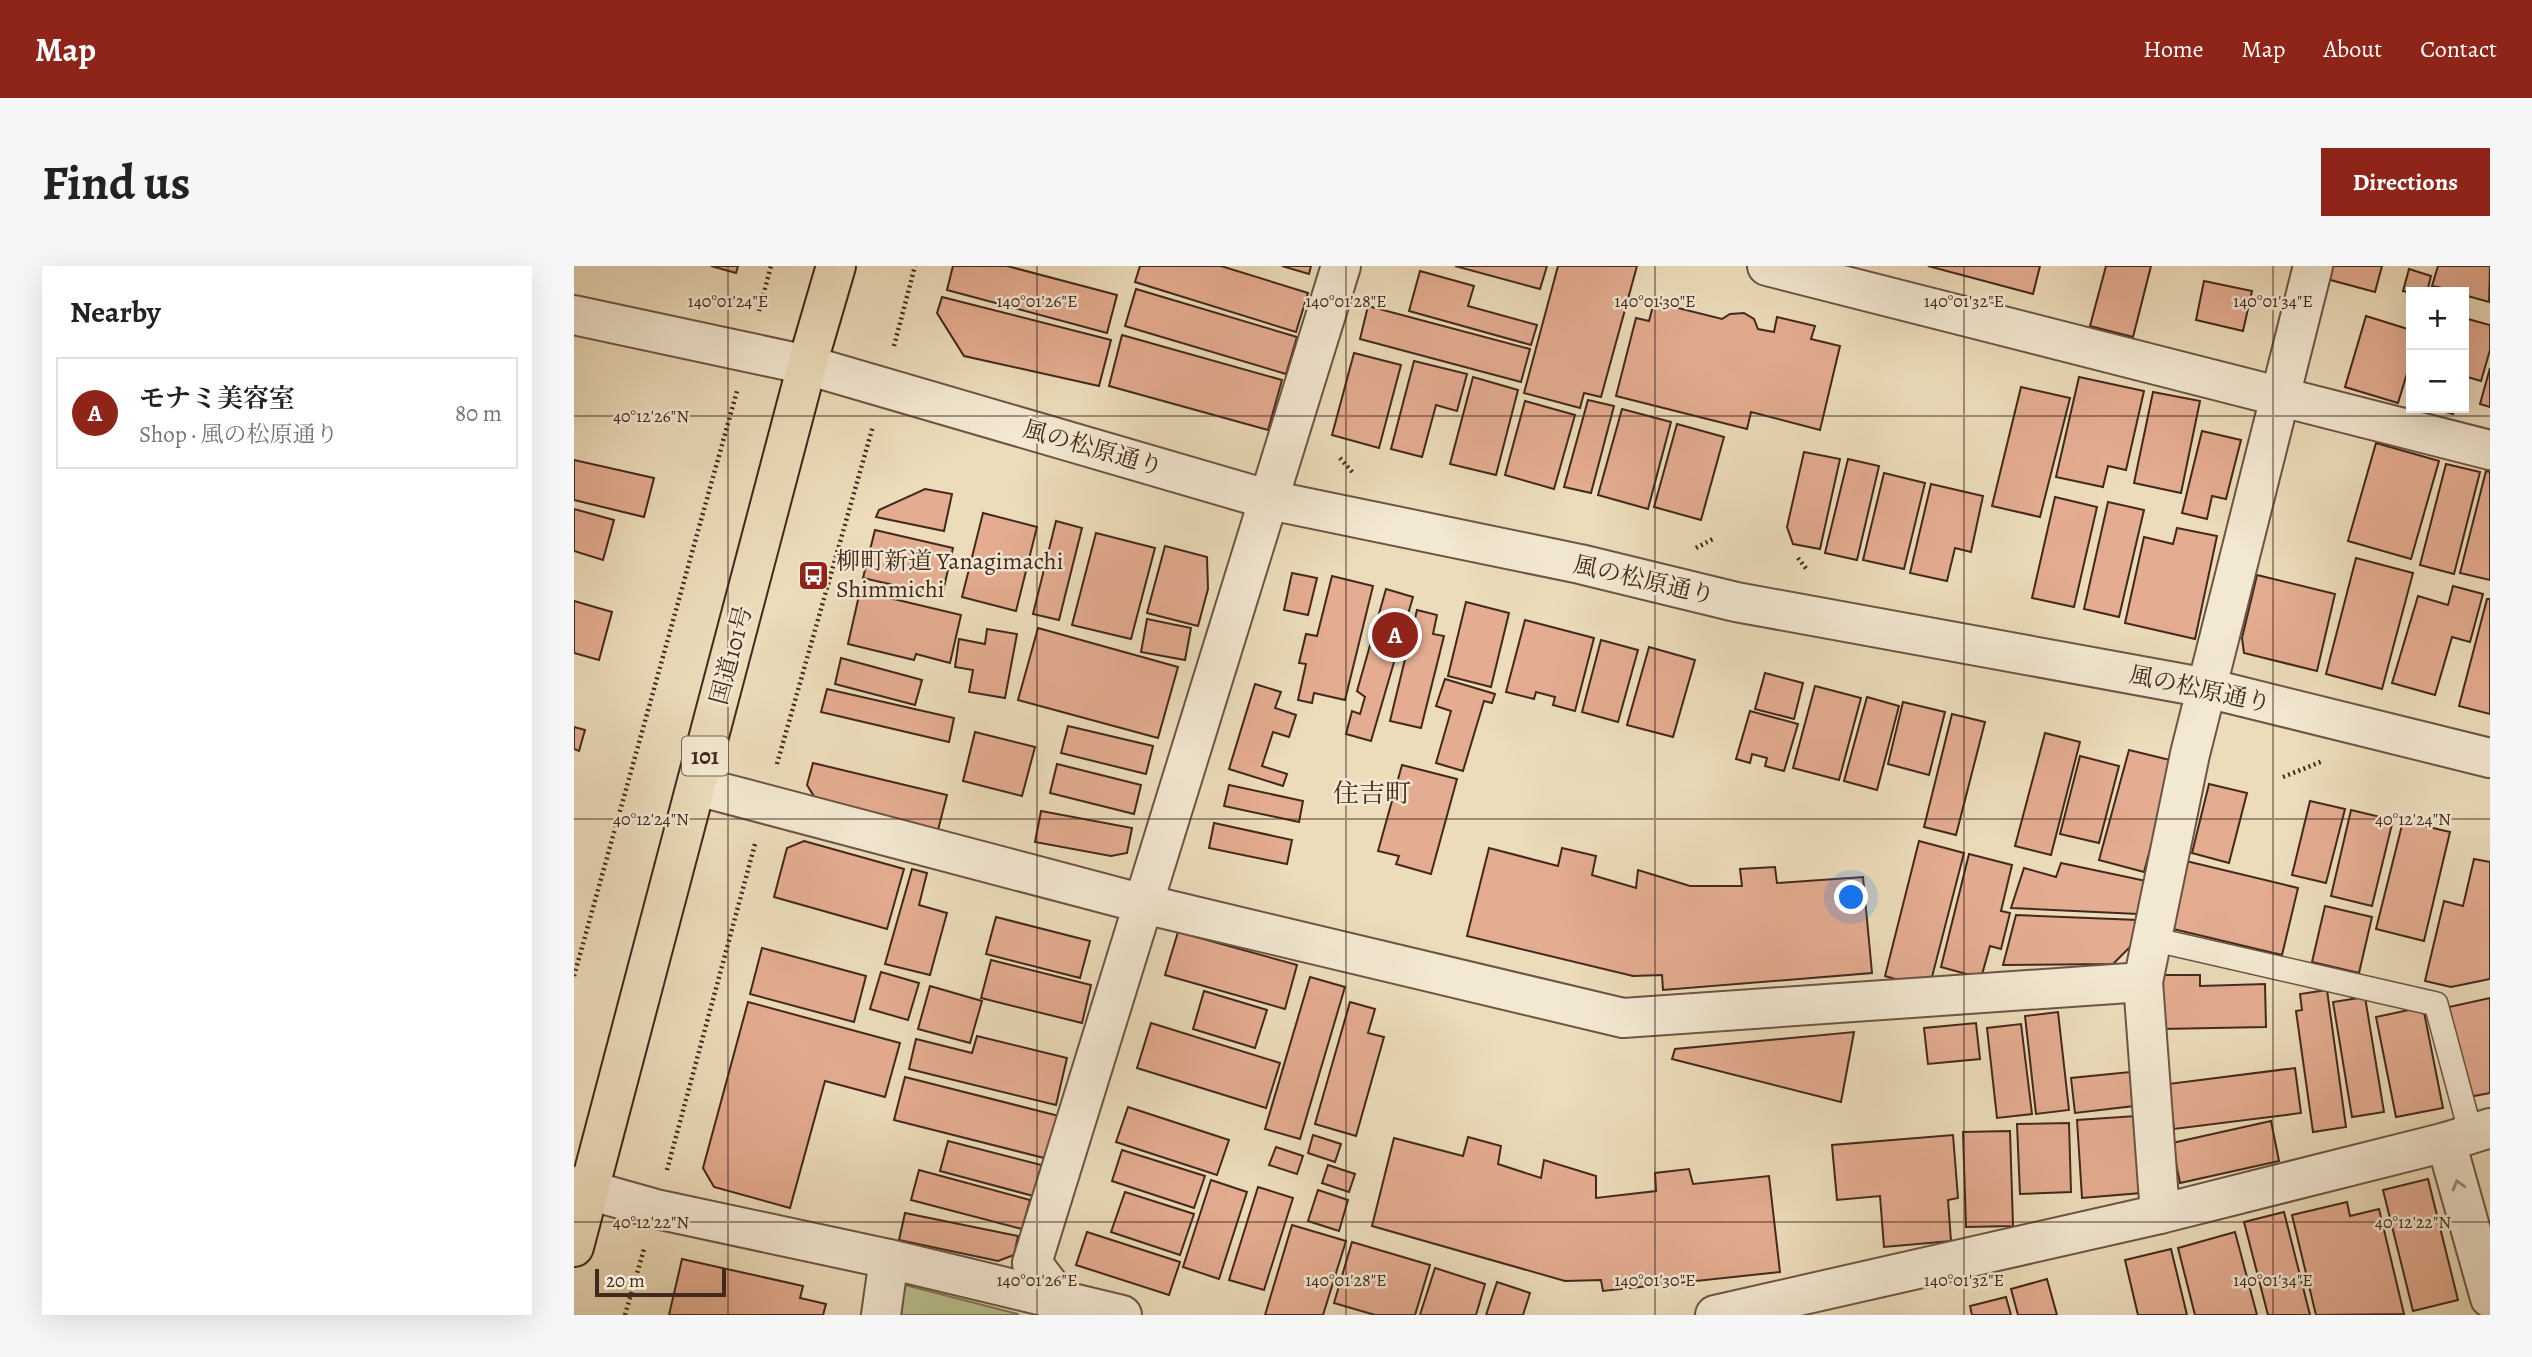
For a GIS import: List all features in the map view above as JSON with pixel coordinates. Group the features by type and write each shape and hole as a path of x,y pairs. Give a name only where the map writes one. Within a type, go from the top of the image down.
{"highway":[{"name":"国道101号","path":"574,1247 582,1188 697,786 807,365 836,266"}],"street":[{"path":"1059,1308 1032,1263 1270,500 1340,266"},
{"path":"1768,266 2490,450"},
{"path":"2160,1214 2143,982 2207,688 2313,266"},
{"name":"風の松原通り","path":"574,315 807,365 1270,500 1580,564 1736,602 2207,688 2490,758"},
{"path":"697,786 1144,904 1623,1018 2143,982"},
{"path":"1715,1315 2160,1214 2469,1134 2490,1298"},
{"path":"582,1188 656,1209 889,1259 1059,1308 1122,1315"},
{"path":"881,1315 889,1259"}],"lane":[{"path":"2152,939 2436,1004 2469,1134"}],"path":[{"path":"574,976 771,266"}],"green space":[{"path":"905,1285 1018,1315 896,1315 898,1298"}],"building":[{"path":"711,266 738,266 736,273"},
{"path":"953,266 1007,266 1117,295 1107,333 947,290"},
{"path":"1140,266 1221,266 1308,293 1296,332 1135,282"},
{"path":"1282,266 1311,266 1309,274"},
{"path":"1455,266 1547,266 1540,289"},
{"path":"1558,266 1637,266 1601,397 1584,393 1580,408 1524,393"},
{"path":"1928,266 2040,266 2033,294"},
{"path":"2106,266 2151,266 2133,337 2090,326"},
{"path":"2327,266 2382,266 2375,292 2323,278"},
{"path":"2438,266 2490,266 2489,302 2469,296 2469,287 2432,286"},
{"path":"2409,269 2431,276 2428,287 2406,287 2406,292 2403,291"},
{"path":"1420,271 1474,286 1468,306 1537,325 1531,345 1409,311"},
{"path":"2204,281 2252,291 2243,331 2196,320"},
{"path":"1136,289 1297,337 1286,374 1125,326"},
{"path":"942,297 1111,340 1099,386 964,356 937,313"},
{"path":"1654,302 1722,319 1730,314 1744,313 1754,319 1758,329 1774,332 1777,317 1815,326 1811,339 1840,346 1820,430 1751,412 1747,429 1616,396 1636,318 1649,321"},
{"path":"1368,306 1530,349 1521,382 1360,339"},
{"path":"2366,316 2406,328 2406,377 2398,403 2345,387"},
{"path":"2469,319 2490,325 2490,350 2481,381 2469,377"},
{"path":"1122,335 1282,380 1268,430 1109,386"},
{"path":"1354,353 1401,365 1379,448 1332,435"},
{"path":"1414,361 1467,374 1457,411 1436,405 1422,457 1391,449"},
{"path":"2490,368 2490,407 2480,404"},
{"path":"1473,377 1518,390 1496,475 1450,464"},
{"path":"2079,377 2144,391 2126,470 2108,466 2103,487 2056,477"},
{"path":"2021,387 2070,398 2040,517 1992,506"},
{"path":"2153,392 2200,401 2181,493 2134,483"},
{"path":"1588,400 1614,406 1591,493 1564,487"},
{"path":"1525,401 1575,415 1554,489 1505,475"},
{"path":"1622,409 1671,422 1648,509 1598,495"},
{"path":"1677,424 1724,437 1701,520 1654,507"},
{"path":"2202,431 2241,440 2226,499 2212,496 2207,519 2182,513"},
{"path":"2376,443 2439,461 2411,559 2348,541"},
{"path":"1804,452 1840,459 1820,549 1793,544 1787,527"},
{"path":"1848,459 1879,466 1857,560 1825,553"},
{"path":"574,460 654,478 644,517 574,500"},
{"path":"2446,464 2480,472 2454,574 2420,565"},
{"path":"2486,471 2490,472 2490,580 2460,573"},
{"path":"1884,473 1925,483 1904,569 1863,560"},
{"path":"1931,484 1983,496 1971,552 1955,548 1947,581 1910,573"},
{"path":"925,489 952,494 944,531 876,517 879,510"},
{"path":"2055,497 2097,507 2074,607 2032,598"},
{"path":"2108,502 2144,510 2119,617 2084,609"},
{"path":"574,509 614,520 603,560 574,551"},
{"path":"983,513 1037,527 1016,611 962,597"},
{"path":"1056,521 1082,528 1059,620 1033,614"},
{"path":"2177,528 2217,536 2195,639 2125,623 2144,537 2173,544"},
{"path":"875,530 953,548 942,596 863,578"},
{"path":"1096,533 1155,548 1131,639 1072,625"},
{"path":"1165,546 1207,557 1208,589 1198,626 1147,613"},
{"path":"2356,558 2413,573 2382,689 2326,674"},
{"path":"1292,573 1317,578 1308,615 1284,610"},
{"path":"2257,575 2335,594 2317,671 2244,653 2242,638"},
{"path":"1332,576 1373,586 1345,700 1314,693 1312,703 1298,700 1306,664 1299,663 1306,634 1317,636"},
{"path":"2453,586 2483,594 2470,642 2452,637 2435,695 2392,683 2418,596 2448,605"},
{"path":"1386,589 1413,597 1371,741 1346,734 1352,711 1360,714 1365,697 1357,691"},
{"path":"860,591 961,615 950,663 916,654 914,660 848,644"},
{"path":"2487,599 2490,599 2490,714 2459,706"},
{"path":"574,601 612,612 599,660 574,653"},
{"path":"1466,602 1509,613 1491,687 1448,676"},
{"path":"1417,610 1437,615 1433,634 1444,636 1421,728 1390,721"},
{"path":"1147,619 1191,628 1185,660 1141,652"},
{"path":"1525,620 1594,638 1575,711 1553,705 1555,697 1536,692 1534,699 1506,692"},
{"path":"1038,628 1178,667 1158,738 1018,700"},
{"path":"987,629 1017,634 1005,698 969,692 973,670 955,667 959,639 985,644"},
{"path":"1601,640 1638,650 1618,722 1582,712"},
{"path":"1649,647 1695,660 1673,737 1627,725"},
{"path":"841,658 922,680 915,705 835,684"},
{"path":"1765,673 1803,683 1794,719 1755,709"},
{"path":"1445,679 1495,694 1492,703 1484,701 1463,771 1436,763 1451,711 1436,706"},
{"path":"1255,684 1281,692 1275,708 1296,715 1289,737 1273,732 1262,766 1287,774 1283,786 1229,769"},
{"path":"1815,686 1861,698 1839,780 1793,768"},
{"path":"827,689 954,718 949,742 821,712"},
{"path":"1867,697 1899,706 1877,790 1844,781"},
{"path":"1903,702 1945,712 1929,775 1888,764"},
{"path":"1750,711 1798,724 1784,771 1765,766 1767,758 1752,754 1750,763 1736,759"},
{"path":"1952,714 1985,722 1956,835 1924,827"},
{"path":"1068,726 1153,746 1146,774 1061,753"},
{"path":"574,727 585,730 579,751 574,749"},
{"path":"975,732 1035,747 1022,796 963,781"},
{"path":"2045,733 2080,742 2051,855 2015,846"},
{"path":"2129,750 2174,761 2144,872 2099,860"},
{"path":"2080,756 2119,766 2099,843 2060,834"},
{"path":"813,763 947,795 938,830 817,801 807,785"},
{"path":"1057,764 1141,785 1134,814 1050,793"},
{"path":"1402,765 1457,779 1431,874 1396,864 1399,856 1378,851"},
{"path":"2209,784 2247,793 2229,863 2192,853"},
{"path":"1229,785 1303,801 1299,822 1224,806"},
{"path":"2310,801 2345,809 2326,883 2292,875"},
{"path":"2351,810 2393,820 2372,906 2331,896"},
{"path":"1041,811 1132,828 1127,853 1111,856 1035,842"},
{"path":"2403,821 2450,832 2424,941 2376,929"},
{"path":"1214,823 1292,840 1287,864 1209,848"},
{"path":"804,841 904,869 887,929 774,897 787,848"},
{"path":"1919,841 1964,853 1932,977 1905,982 1885,976"},
{"path":"1489,848 1558,866 1562,848 1596,856 1592,875 1636,888 1638,870 1690,886 1742,886 1740,869 1775,867 1777,883 1863,877 1872,973 1663,990 1662,975 1633,976 1467,936"},
{"path":"1969,854 2012,865 2001,911 2010,913 2001,949 1990,946 1981,978 1941,967"},
{"path":"2474,859 2490,862 2490,979 2451,987 2425,981 2444,901 2463,906"},
{"path":"2186,861 2298,888 2282,955 2169,928"},
{"path":"2061,863 2146,881 2138,914 2011,908 2024,868 2056,877"},
{"path":"912,869 927,873 919,905 947,913 930,975 885,964"},
{"path":"2325,906 2372,917 2359,973 2312,962"},
{"path":"2016,915 2138,920 2134,943 2113,964 2003,965"},
{"path":"996,917 1090,941 1080,978 986,954"},
{"path":"1178,932 1297,965 1285,1009 1165,975"},
{"path":"762,948 866,976 854,1022 750,994"},
{"path":"991,960 1091,985 1082,1023 981,998"},
{"path":"881,972 919,983 908,1020 870,1009"},
{"path":"2160,975 2200,975 2200,986 2265,984 2266,1027 2161,1029"},
{"path":"1310,977 1345,987 1300,1139 1265,1129"},
{"path":"930,986 982,1001 970,1043 918,1029"},
{"path":"2327,990 2346,1127 2313,1132 2296,1011 2302,1010 2300,994"},
{"path":"1204,991 1267,1010 1255,1048 1193,1029"},
{"path":"2365,997 2384,1112 2352,1117 2333,1002"},
{"path":"2490,998 2490,1093 2469,1097 2449,1007"},
{"path":"748,1002 900,1043 885,1097 825,1081 790,1208 714,1187 703,1168"},
{"path":"1350,1002 1375,1009 1368,1033 1384,1037 1356,1136 1315,1124"},
{"path":"2423,1007 2443,1108 2396,1117 2376,1017"},
{"path":"2058,1012 2069,1110 2036,1114 2025,1016"},
{"path":"1151,1023 1280,1063 1266,1108 1137,1068"},
{"path":"1976,1023 1980,1059 1928,1064 1924,1028"},
{"path":"2021,1024 2032,1114 1997,1118 1987,1028"},
{"path":"1854,1032 1841,1102 1672,1059 1675,1049"},
{"path":"977,1036 1067,1058 1056,1105 909,1069 916,1039 972,1053"},
{"path":"2295,1068 2301,1113 2174,1129 2168,1084"},
{"path":"2130,1072 2134,1106 2075,1113 2071,1078"},
{"path":"905,1077 1059,1116 1048,1159 894,1120"},
{"path":"1128,1107 1229,1140 1217,1175 1116,1142"},
{"path":"2136,1116 2141,1193 2082,1198 2077,1120"},
{"path":"2271,1121 2279,1161 2180,1183 2172,1143"},
{"path":"2069,1123 2071,1192 2020,1194 2017,1124"},
{"path":"2010,1131 2013,1226 1966,1227 1963,1132"},
{"path":"1313,1135 1341,1144 1335,1162 1308,1153"},
{"path":"1953,1135 1958,1198 1948,1200 1951,1241 1884,1247 1880,1196 1837,1200 1832,1145"},
{"path":"1468,1137 1501,1146 1498,1164 1541,1178 1544,1160 1596,1176 1596,1198 1656,1191 1655,1173 1689,1169 1693,1184 1769,1176 1780,1272 1603,1291 1601,1280 1565,1281 1372,1226 1394,1138 1463,1156"},
{"path":"948,1141 1045,1166 1037,1197 940,1171"},
{"path":"1276,1147 1303,1156 1297,1174 1269,1165"},
{"path":"1122,1150 1205,1176 1194,1208 1112,1181"},
{"path":"1328,1165 1355,1174 1349,1192 1322,1183"},
{"path":"919,1170 1030,1200 1022,1229 911,1200"},
{"path":"2428,1179 2458,1300 2413,1311 2383,1190"},
{"path":"1211,1180 1247,1192 1219,1279 1183,1267"},
{"path":"1258,1187 1293,1198 1264,1290 1229,1280"},
{"path":"1318,1190 1348,1200 1339,1231 1308,1221"},
{"path":"1125,1192 1194,1214 1180,1255 1111,1232"},
{"path":"2347,1202 2350,1216 2379,1209 2404,1314 2316,1315 2292,1215"},
{"path":"2284,1212 2310,1315 2268,1315 2244,1222"},
{"path":"905,1213 1018,1236 1014,1255 998,1261 899,1240"},
{"path":"1292,1225 1346,1241 1323,1315 1265,1315"},
{"path":"1087,1232 1180,1262 1169,1295 1076,1265"},
{"path":"2235,1232 2257,1315 2195,1315 2178,1248"},
{"path":"1352,1242 1430,1265 1415,1315 1375,1315 1334,1303"},
{"path":"2171,1249 2187,1315 2138,1315 2125,1260"},
{"path":"682,1259 803,1286 800,1298 826,1304 823,1315 669,1315"},
{"path":"1435,1268 1485,1284 1476,1315 1420,1315"},
{"path":"2047,1279 2057,1315 2018,1315 2011,1289"},
{"path":"1497,1282 1530,1293 1523,1315 1486,1315"},
{"path":"2006,1297 2011,1315 1972,1315 1970,1306"}],"place":[{"name":"柳町新道 Yanagimachi Shimmichi","path":"813,575"},
{"name":"モナミ美容室","path":"1395,635"}],"district":[{"name":"住吉町","path":"1372,793"}]}
